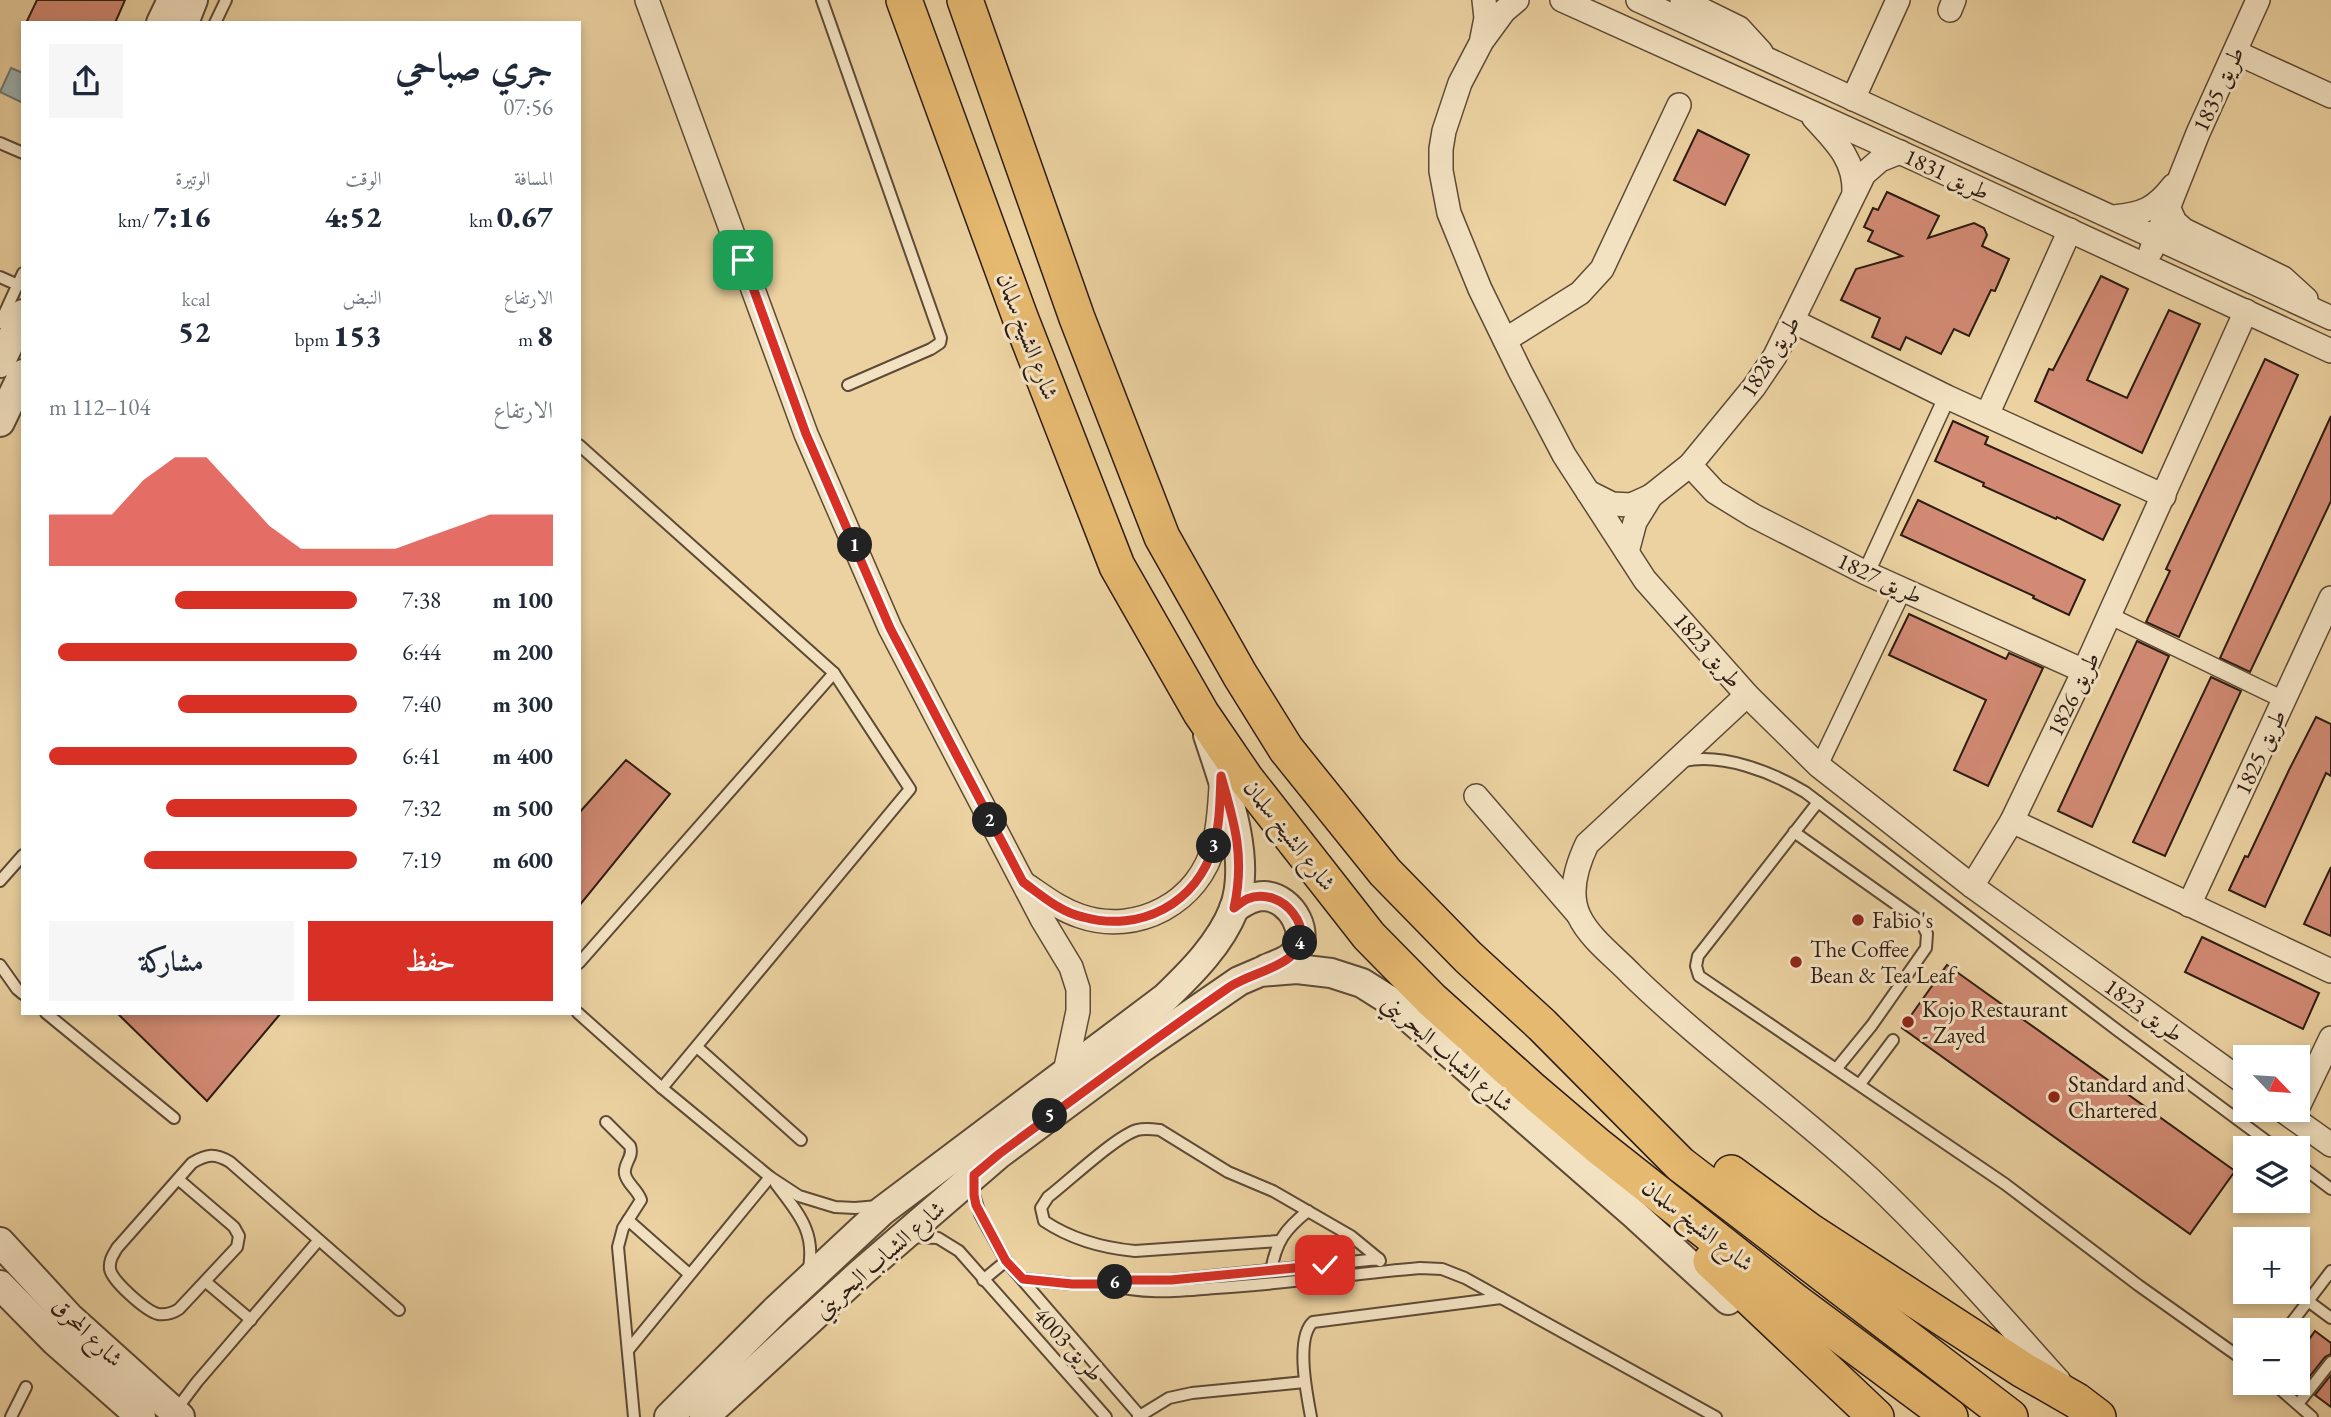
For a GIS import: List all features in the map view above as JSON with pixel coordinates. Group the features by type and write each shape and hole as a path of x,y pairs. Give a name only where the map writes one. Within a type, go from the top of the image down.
{"main road":[{"name":"شارع الشيخ سلمان","path":"904,0 1020,317 1117,566 1201,713 1246,779 1368,936 1432,1000 1598,1146 1793,1300 1950,1417"},
{"name":"شارع الشيخ سلمان","path":"965,0 1077,318 1162,537 1240,675 1286,749 1385,872 1679,1164 2010,1417"},
{"path":"979,0 1039,178 1041,215"},
{"path":"1542,1025 1690,1142 1811,1232 2023,1370 2088,1409"},
{"path":"1598,1146 1656,1209 1876,1417"}],"street":[{"path":"162,21 172,0"},
{"path":"185,21 193,0"},
{"path":"647,0 806,434 890,628 1023,882 1071,967 1077,989 1078,1011 1066,1072"},
{"name":"طريق 1823","path":"1482,41 1486,18 1484,0"},
{"name":"طريق 1823","path":"1517,0 1504,11 1482,41 1460,83 1444,131 1441,171 1449,213 1480,289 1564,455 1645,580 1747,695 1819,766 1972,886 2233,1074"},
{"name":"طريق 1831","path":"1562,0 2331,351"},
{"name":"طريق 1831","path":"1638,0 2328,316"},
{"path":"1682,0 1739,28 1767,60"},
{"path":"1853,99 1898,0"},
{"name":"طريق 1835","path":"2145,264 2169,209 2179,177 2258,0"},
{"path":"2235,52 2331,96"},
{"path":"1505,340 1580,293 1602,269 1679,105"},
{"path":"1805,110 1842,148 1848,158 1854,192"},
{"name":"طريق 1828","path":"1588,492 1612,504 1640,502 1690,465 1754,387 1775,356 1864,174 1889,155 1900,152"},
{"name":"طريق 1835","path":"2114,217 2148,210 2161,201 2179,177"},
{"path":"2169,209 2175,222 2184,230 2283,278 2328,316"},
{"path":"1987,415 2070,230"},
{"name":"طريق 1826","path":"1972,886 2012,821 2084,671 2246,311"},
{"path":"0,363 21,318"},
{"path":"1793,321 1947,397 2164,496"},
{"path":"0,422 21,378"},
{"path":"1866,573 1947,397"},
{"name":"طريق 1827","path":"1690,465 1714,492 1754,516 1866,573 2084,671"},
{"name":"طريق 1828","path":"1627,552 1634,522 1651,496"},
{"path":"1819,766 1903,590"},
{"name":"طريق 1825","path":"2189,905 2331,598"},
{"path":"2110,616 2284,700"},
{"path":"1579,916 1574,898 1575,882 1578,862 1587,844 1747,695"},
{"name":"شارع الشباب البحريني","path":"669,1417 804,1283 892,1203 1165,998 1188,975 1219,936 1234,908 1240,853 1235,822 1201,713"},
{"path":"1023,882 1058,907 1082,917 1112,921 1140,919 1168,908 1184,897 1202,872 1214,846 1221,776"},
{"path":"1476,796 1598,940 1664,1006 1869,1179 1941,1250 2088,1409"},
{"path":"2012,821 2331,971"},
{"path":"1234,908 1248,899 1265,896 1281,901 1294,912 1300,928 1300,945 1291,957 1261,972"},
{"name":"شارع الشباب البحريني","path":"704,1417 862,1272 999,1154 1143,1047 1239,981 1261,972 1297,970 1331,973 1362,983 1389,1000 1634,1214 1828,1392 1861,1417"},
{"path":"2310,1077 2331,1038"},
{"path":"2305,1122 2331,1145"},
{"name":"شارع المحرق","path":"0,1242 70,1318 177,1414"},
{"name":"شارع المحرق","path":"0,1285 55,1341 141,1417"}],"lane":[{"path":"216,21 226,0"},
{"path":"822,0 941,338 940,343 931,349 848,385"},
{"path":"0,143 21,152"},
{"path":"0,277 18,285"},
{"path":"0,323 21,278"},
{"path":"581,447 834,673 910,789 662,1088"},
{"path":"581,961 834,673"},
{"path":"1672,763 1693,759 1715,760 1746,767 1791,784 2260,1136"},
{"path":"1818,802 1698,956 1696,966 1699,976 2005,1184 2138,1285 2233,1352"},
{"path":"1794,832 1921,922 1927,934 1926,948 1837,1068"},
{"path":"0,881 21,857"},
{"path":"0,965 21,992"},
{"path":"48,1015 174,1118"},
{"path":"580,1015 662,1088 770,1177 799,1196 826,1205 855,1208 892,1203"},
{"path":"1860,1084 1893,1040"},
{"path":"696,1046 801,1140"},
{"path":"606,1122 627,1141 632,1152 624,1173 641,1200 620,1237 618,1256 634,1417"},
{"path":"1279,1241 1135,1251 1119,1249 1057,1230 1044,1221 1041,1208 1048,1197 1120,1140 1135,1131 1147,1128 1160,1130 1228,1172 1273,1191 1351,1236 1390,1271"},
{"path":"178,1180 234,1227 239,1236 237,1247 180,1310 170,1314 157,1314 145,1307 115,1280 110,1270 110,1259 192,1163 204,1156 218,1154 230,1161 399,1310"},
{"path":"2310,1173 2331,1189"},
{"name":"طريق 4003","path":"974,1175 976,1205 1006,1261 1140,1417"},
{"path":"629,1349 770,1177"},
{"path":"770,1177 802,1217 807,1230 810,1257 804,1283"},
{"path":"1271,1270 1279,1241 1290,1225 1308,1211"},
{"path":"628,1220 689,1275"},
{"name":"طريق 4003","path":"901,1239 926,1236 960,1251 1106,1417"},
{"path":"177,1414 197,1382 318,1241"},
{"path":"1023,1279 1107,1284 1379,1259"},
{"path":"983,1280 1006,1261"},
{"path":"1107,1284 1130,1290 1171,1291 1269,1285 1390,1271 1442,1269 1503,1298 1716,1417"},
{"path":"2310,1298 2331,1271"},
{"path":"206,1282 251,1320"},
{"path":"1311,1417 1305,1382 1305,1335 1313,1322 1503,1298"},
{"path":"2310,1302 2331,1318"},
{"path":"2295,1318 2306,1304"},
{"path":"2298,1404 2331,1362"},
{"path":"1140,1417 1169,1398 1192,1393 1305,1382"},
{"path":"11,1417 26,1387"},
{"path":"2287,1395 2312,1417"}],"water":[{"path":"11,68 21,72 21,102 0,92"}],"building":[{"path":"37,0 125,0 116,21 27,21"},
{"path":"1698,130 1749,155 1725,205 1674,180"},
{"path":"1887,192 1939,216 1928,238 1974,223 1984,228 1987,235 1982,246 2009,259 1995,291 1991,290 1969,336 1954,329 1941,354 1906,337 1900,350 1872,337 1880,318 1841,300 1856,269 1902,256 1868,241 1873,231 1864,227 1873,208 1878,210"},
{"path":"2101,276 2128,289 2087,380 2127,398 2169,310 2200,324 2142,453 2035,401 2049,369 2053,370"},
{"path":"2265,359 2298,375 2179,637 2146,622 2170,571 2166,569"},
{"path":"2331,416 2331,501 2250,672 2220,658"},
{"path":"1953,421 1988,437 1985,444 2120,505 2103,540 1983,486 1984,483 1935,461"},
{"path":"1918,500 2085,580 2069,615 2033,598 2034,596 1901,535"},
{"path":"1909,614 2006,659 2009,653 2043,668 1988,786 1954,770 1986,700 1889,655"},
{"path":"2137,641 2169,656 2092,827 2058,811"},
{"path":"2211,677 2241,691 2165,856 2133,842"},
{"path":"2316,717 2331,724 2331,776 2326,773 2265,907 2229,890 2245,856 2248,857"},
{"path":"626,760 670,794 581,904 581,811"},
{"path":"2331,867 2331,936 2304,924"},
{"path":"2202,937 2319,993 2303,1029 2185,972"},
{"path":"1947,965 2233,1170 2233,1174 2190,1234 1902,1028"},
{"path":"119,1015 279,1015 207,1101"},
{"path":"2315,1331 2331,1343 2331,1354 2325,1357 2310,1376 2310,1338"},
{"path":"2331,1375 2331,1407 2315,1395"}],"place":[{"name":"Fabio's","path":"1858,920"},
{"name":"The Coffee Bean & Tea Leaf","path":"1796,962"},
{"name":"Kojo Restaurant - Zayed","path":"1908,1022"},
{"name":"Standard and Chartered","path":"2054,1097"}],"route":[{"path":"743,260 806,434 890,628 1023,882 1058,907 1082,917 1112,921 1140,919 1168,908 1184,897 1202,872 1214,846 1221,776 1235,822 1240,853 1234,908 1248,899 1265,896 1281,901 1294,912 1300,928 1300,945 1291,957 1239,981 1172,1027 974,1175 974,1195 979,1214 1006,1261 1023,1279 1072,1284 1171,1280 1325,1265"}]}
